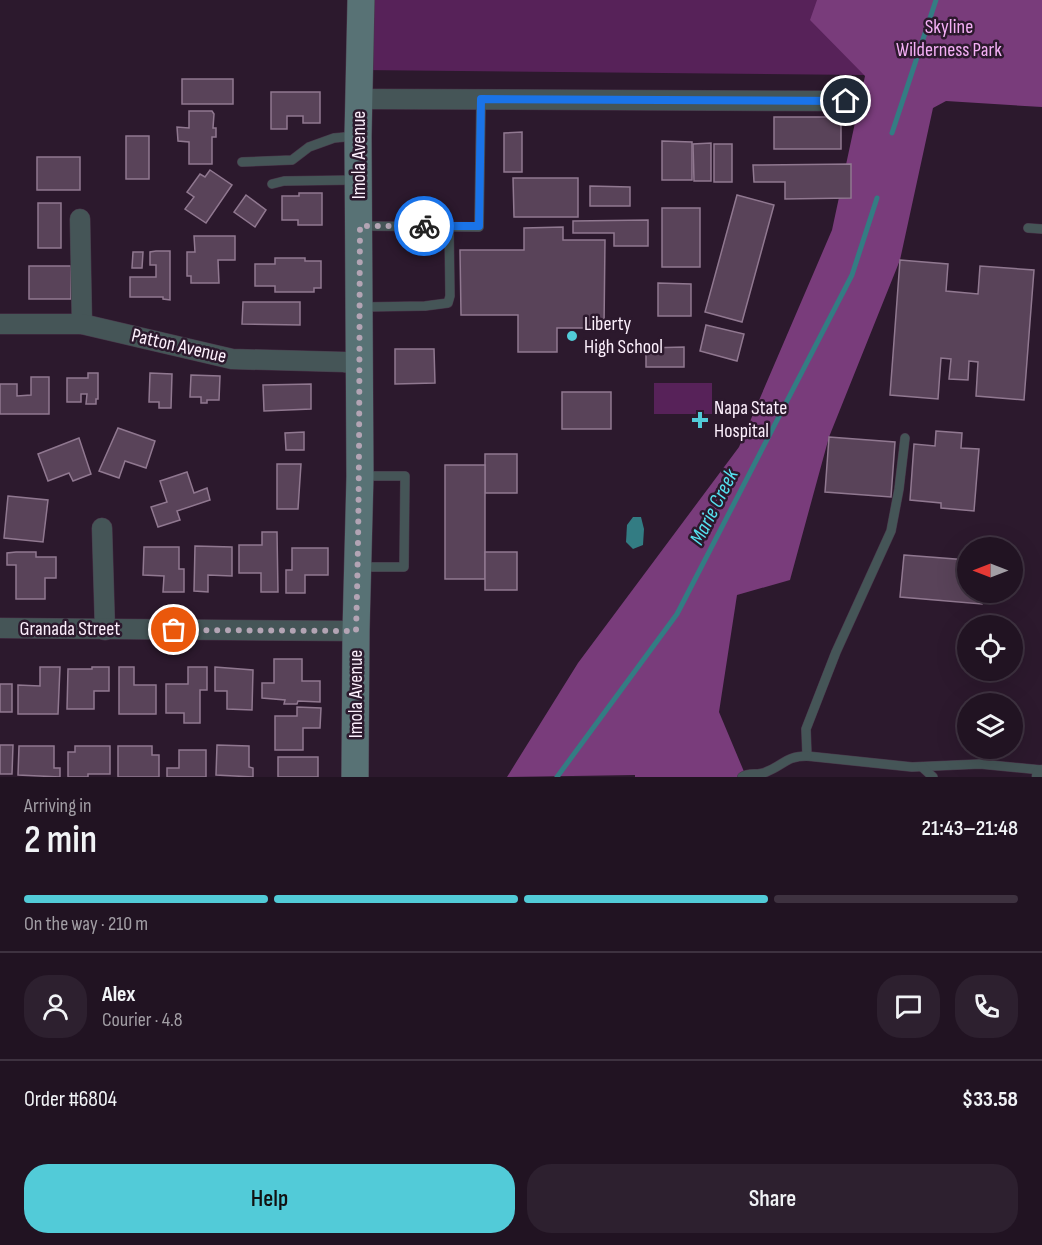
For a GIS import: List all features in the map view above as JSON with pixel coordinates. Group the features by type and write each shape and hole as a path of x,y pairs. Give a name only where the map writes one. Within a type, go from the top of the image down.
{"street":[{"name":"Imola Avenue","path":"355,777 360,476 358,136 361,0"},
{"path":"360,99 846,101"},
{"path":"80,219 82,324"},
{"name":"Patton Avenue","path":"0,324 82,324 232,359 358,364"},
{"path":"102,528 105,630"},
{"name":"Granada Street","path":"0,628 356,631"}],"lane":[{"path":"360,226 479,226 481,99"},
{"path":"242,162 292,160 309,147 334,138 358,136"},
{"path":"272,184 284,181 359,180"},
{"path":"359,307 425,306 448,303 450,296 448,226"},
{"path":"1028,228 1042,229"},
{"path":"807,756 806,729 836,652 891,531 905,438"},
{"path":"358,567 404,567 405,476 360,476"},
{"path":"742,777 745,774 764,773 794,756 922,767 980,764 1042,770"},
{"path":"922,767 933,777"}],"green space":[{"name":"Skyline Wilderness Park","path":"361,0 1042,0 865,75 360,70"},
{"path":"817,0 1042,0 1042,107 946,101 933,108 900,260 829,437 790,580 737,595 719,712 745,774 742,777 635,777 635,775 507,777 578,663 739,447 832,230 865,76 810,20"},
{"path":"654,383 712,383 712,414 654,414"}],"shaded area":[{"path":"633,517 641,517 644,529 643,545 633,549 626,542 627,525"}],"building":[{"path":"182,79 233,79 233,104 182,104"},
{"path":"271,92 320,92 320,123 303,123 303,116 287,116 287,129 271,129"},
{"path":"189,111 212,111 214,114 213,128 216,128 216,137 212,137 212,164 189,164 189,142 178,141 177,127 189,128"},
{"path":"774,117 841,117 841,149 774,149"},
{"path":"522,132 522,172 504,172 504,133"},
{"path":"126,136 149,136 149,179 126,179"},
{"path":"662,141 692,142 692,180 662,180"},
{"path":"711,143 711,181 694,181 693,144"},
{"path":"714,144 732,144 732,182 714,182"},
{"path":"37,157 80,157 80,190 37,190"},
{"path":"851,164 851,198 785,199 785,182 754,182 753,165"},
{"path":"210,170 232,185 206,223 185,209 194,197 187,192 200,174 205,177"},
{"path":"513,178 578,178 578,217 514,217"},
{"path":"590,186 630,187 630,206 590,206"},
{"path":"299,193 322,193 322,225 298,225 298,220 282,220 282,196 299,196"},
{"path":"246,195 266,210 255,227 234,212"},
{"path":"737,195 774,205 742,322 705,312"},
{"path":"38,203 61,203 61,248 38,248"},
{"path":"662,208 700,208 700,267 662,267"},
{"path":"648,220 648,246 614,246 614,233 573,233 573,221"},
{"path":"563,227 563,240 605,240 604,328 557,328 557,352 518,352 518,315 461,315 460,250 524,250 524,228"},
{"path":"194,236 235,236 235,260 218,260 219,283 191,283 191,276 187,276 187,252 195,252"},
{"path":"170,251 170,300 163,299 163,297 130,297 130,277 156,277 156,265 150,265 150,252"},
{"path":"133,252 143,252 142,268 132,268"},
{"path":"275,258 305,258 305,261 321,261 321,288 314,288 314,292 275,292 275,286 255,286 255,264 275,264"},
{"path":"900,260 948,264 946,291 978,294 980,266 1034,270 1024,400 976,396 978,362 969,361 968,380 949,379 951,359 941,358 938,399 890,395"},
{"path":"29,266 71,266 71,299 29,299"},
{"path":"658,283 691,284 691,316 658,316"},
{"path":"243,302 300,302 300,325 242,324"},
{"path":"706,325 744,334 737,361 700,351"},
{"path":"684,347 684,367 646,367 646,348"},
{"path":"395,349 434,349 435,383 395,384"},
{"path":"88,373 98,373 96,404 86,404 87,394 81,394 81,402 67,402 67,378 88,378"},
{"path":"150,373 172,374 171,408 159,408 159,402 149,402"},
{"path":"191,375 220,376 219,400 207,400 207,403 201,403 201,397 190,397"},
{"path":"31,377 49,377 49,414 0,414 0,384 17,384 17,396 31,395"},
{"path":"311,384 311,409 264,411 263,385"},
{"path":"562,392 611,392 611,429 562,429"},
{"path":"118,428 155,441 146,468 125,461 119,478 99,471"},
{"path":"936,431 962,433 961,448 979,449 974,511 941,508 941,503 910,500 914,444 935,446"},
{"path":"304,432 304,450 286,450 285,433"},
{"path":"829,437 895,442 891,497 825,492"},
{"path":"79,438 91,474 73,481 69,473 48,481 38,454"},
{"path":"485,454 517,454 517,493 485,493"},
{"path":"277,464 301,464 298,509 277,509"},
{"path":"445,465 485,465 485,579 445,579"},
{"path":"187,472 194,493 207,488 210,500 177,511 180,520 158,527 151,507 167,502 160,481"},
{"path":"8,496 48,500 43,542 4,538"},
{"path":"262,532 277,532 278,592 261,592 261,573 239,573 239,545 262,545"},
{"path":"195,546 232,547 232,576 208,575 208,592 194,591"},
{"path":"144,547 179,547 179,569 184,569 184,592 163,592 164,576 143,575"},
{"path":"292,548 328,548 328,575 305,575 305,593 286,593 286,570 292,570"},
{"path":"36,552 36,557 56,557 56,578 45,578 45,599 16,599 16,565 7,565 7,553"},
{"path":"485,552 517,552 517,590 485,590"},
{"path":"904,555 957,559 957,602 900,597"},
{"path":"274,659 302,659 302,681 320,681 320,702 298,701 297,704 284,704 285,700 262,698 262,683 274,683"},
{"path":"40,667 60,667 58,714 18,714 18,685 40,686"},
{"path":"92,667 109,667 109,691 94,691 94,709 67,709 68,669 92,669"},
{"path":"119,667 134,667 134,685 156,685 156,714 119,714"},
{"path":"188,667 207,667 207,690 200,690 200,723 184,723 184,713 166,713 166,684 188,684"},
{"path":"215,667 253,670 252,710 227,709 227,691 215,691"},
{"path":"0,684 12,684 12,712 0,712"},
{"path":"297,707 321,708 320,728 303,728 303,750 275,750 275,716 297,716"},
{"path":"0,745 13,745 12,774 0,774"},
{"path":"217,745 249,746 249,767 253,768 253,777 216,775"},
{"path":"19,746 54,746 54,768 60,768 60,777 18,775"},
{"path":"75,746 110,746 110,774 68,777 68,752 75,752"},
{"path":"118,746 152,746 152,755 159,755 159,777 118,777"},
{"path":"179,750 206,750 206,777 167,777 167,768 179,768"},
{"path":"278,757 318,757 318,777 278,777"}],"waterway":[{"name":"Marie Creek","path":"892,133 936,0"},
{"name":"Marie Creek","path":"557,777 677,614 852,275 877,198"}],"way so far":[{"path":"174,630 356,631 360,476 358,364 360,226 424,226"}],"place":[{"name":"Liberty High School","path":"572,336"},
{"name":"Napa State Hospital","path":"700,420"}],"route":[{"path":"424,226 479,226 481,99 846,101"}]}
